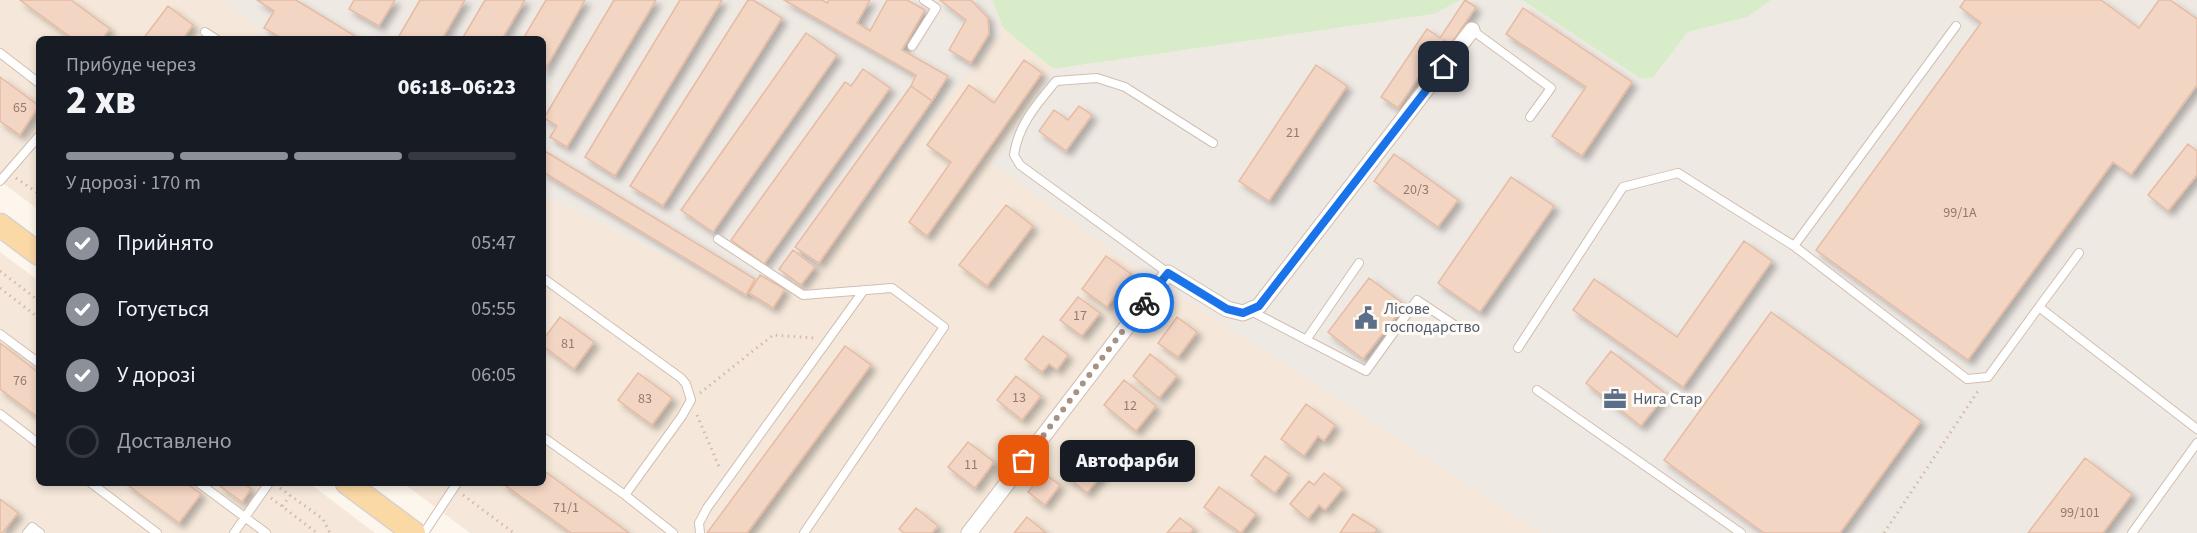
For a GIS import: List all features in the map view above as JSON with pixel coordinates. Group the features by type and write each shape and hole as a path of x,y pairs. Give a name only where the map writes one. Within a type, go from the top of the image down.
{"main road":[{"path":"0,225 36,252"},
{"path":"351,486 414,533"}],"street":[{"path":"969,533 1168,273 1227,309 1243,313 1259,306 1472,30"}],"lane":[{"path":"912,46 936,8 924,0"},
{"path":"1794,246 1956,26"},
{"path":"1472,30 1551,88 1530,117"},
{"path":"205,32 211,36"},
{"path":"0,53 36,81"},
{"path":"1168,273 1020,165 1014,155 1022,125 1056,81 1097,78 1125,87 1213,143"},
{"path":"0,181 36,139"},
{"path":"1518,348 1623,187 1678,173 1794,246 1967,379 1988,377 2079,253"},
{"path":"718,239 803,295 892,288 944,327 804,533"},
{"path":"1306,340 1359,263"},
{"path":"546,280 681,378 686,384 691,400 625,495"},
{"path":"700,533 699,523 726,482 864,290"},
{"path":"1249,310 1366,371 1417,300 1459,328"},
{"path":"2039,307 2197,429"},
{"path":"0,334 36,361"},
{"path":"1538,390 1741,533"},
{"path":"0,414 36,442"},
{"path":"546,439 625,495 673,533"},
{"path":"2132,533 2197,443"},
{"path":"95,486 157,533"},
{"path":"203,486 266,533"},
{"path":"234,533 266,486"},
{"path":"424,533 455,486"},
{"path":"27,533 32,527 40,533"}],"path":[{"path":"7,171 36,192"},
{"path":"0,271 36,299"},
{"path":"0,288 36,316"},
{"path":"726,482 691,400 773,335 829,338"},
{"path":"1884,533 1988,377"},
{"path":"278,486 323,519 330,533"},
{"path":"455,486 514,533"},
{"path":"291,495 282,506 317,533"}],"shaded area":[{"path":"0,0 224,0 267,36 36,36 36,208 0,181"},
{"path":"224,0 992,0 1003,28 801,285 767,271 740,292 546,196 546,36 267,36"},
{"path":"1461,0 1522,0 1641,79 1653,78 1688,32 1748,17 1771,0 2197,0 2197,533 1542,533 1128,262 991,163 1053,69 1434,14"},
{"path":"1003,28 1053,69 991,162 1128,262 1542,533 470,533 407,486 546,486 546,196 740,292 767,271 801,285"},
{"path":"0,252 36,279 36,486 313,486 375,533 0,533"}],"green space":[{"path":"992,0 1461,0 1434,14 1053,69 1003,28"},
{"path":"1522,0 1771,0 1748,17 1688,32 1653,78 1641,79"}],"building":[{"path":"20,0 71,0 110,29 104,36 69,36"},
{"path":"257,0 296,0 355,36 278,36 264,28 274,11"},
{"path":"354,0 395,0 379,26 349,9"},
{"path":"420,0 465,0 444,36 399,36"},
{"path":"485,0 525,0 504,36 464,36"},
{"path":"546,0 585,0 546,68 546,36 525,36"},
{"path":"614,0 656,0 567,147 550,137 557,126 546,119 546,115"},
{"path":"680,0 722,0 615,176 585,157"},
{"path":"748,0 753,0 782,18 663,206 630,186"},
{"path":"784,0 822,0 827,3 829,0 870,0 857,23 870,31 887,0 907,0 925,10 902,50 948,76 932,101 911,86 916,75"},
{"path":"940,0 971,0 988,18 989,34 971,63 949,50 966,20"},
{"path":"1465,0 1476,7 1451,44 1444,40 1398,108 1381,97 1427,29 1440,38"},
{"path":"1965,0 2101,0 2139,28 2159,0 2170,0 2197,19 2197,85 2131,175 2113,162 1968,360 1816,250 1981,23 1960,7"},
{"path":"168,6 193,25 185,36 145,36"},
{"path":"1523,8 1632,82 1582,156 1552,136 1586,87 1506,34"},
{"path":"806,33 837,55 713,232 681,210"},
{"path":"1024,60 1042,73 927,236 909,222 951,162 927,145 969,85 994,103"},
{"path":"1316,65 1347,86 1269,201 1239,181"},
{"path":"863,69 890,88 764,264 731,240 845,82 851,86"},
{"path":"0,77 36,104 36,111 20,135 0,121"},
{"path":"911,86 932,101 819,263 795,247"},
{"path":"1079,106 1092,115 1066,151 1039,131 1054,110 1068,120"},
{"path":"2188,144 2197,151 2197,175 2168,211 2148,195"},
{"path":"546,152 755,279 746,295 546,174"},
{"path":"1394,154 1458,200 1438,227 1374,181"},
{"path":"1511,177 1554,206 1480,312 1438,283"},
{"path":"1006,205 1033,226 987,286 959,265"},
{"path":"1744,241 1772,261 1683,387 1573,310 1594,279 1677,337"},
{"path":"793,250 815,267 801,285 779,269"},
{"path":"1106,256 1131,274 1107,307 1082,289"},
{"path":"760,275 785,289 773,308 749,293"},
{"path":"1369,278 1405,305 1363,359 1328,332"},
{"path":"1078,297 1100,313 1082,336 1060,320"},
{"path":"1771,312 1921,421 1840,533 1764,533 1664,460"},
{"path":"560,317 594,342 574,369 546,348 546,336"},
{"path":"1177,317 1197,332 1178,357 1158,343"},
{"path":"1043,336 1068,355 1057,370 1049,364 1042,372 1025,359"},
{"path":"0,343 36,371 36,416 0,389"},
{"path":"845,346 871,365 747,533 707,533"},
{"path":"1611,351 1666,394 1641,426 1586,383"},
{"path":"1150,354 1177,376 1159,398 1133,376"},
{"path":"638,373 672,398 652,425 618,400"},
{"path":"1016,376 1041,396 1022,420 997,400"},
{"path":"1124,380 1156,406 1136,431 1104,405"},
{"path":"1306,404 1335,425 1324,441 1318,436 1304,456 1281,439"},
{"path":"968,442 994,462 975,488 948,467"},
{"path":"1081,452 1105,471 1087,493 1064,474"},
{"path":"1265,456 1289,474 1275,493 1251,475"},
{"path":"2085,458 2132,494 2103,533 2028,533"},
{"path":"546,472 629,533 571,533 506,486 546,486"},
{"path":"1043,473 1060,485 1045,505 1028,492"},
{"path":"1324,473 1343,488 1325,510 1319,505 1308,519 1290,504 1309,481 1314,485"},
{"path":"129,486 190,486 201,494 179,523"},
{"path":"220,486 247,486 251,489 242,502"},
{"path":"1219,487 1256,514 1241,533 1204,507"},
{"path":"0,499 18,513 2,533 0,533"},
{"path":"916,508 938,526 932,533 904,533 899,529"},
{"path":"1353,514 1377,529 1375,533 1340,533"},
{"path":"1027,517 1046,533 1014,533"},
{"path":"1180,518 1194,529 1190,533 1167,533"}],"way so far":[{"path":"1024,461 1144,303"}],"place":[{"name":"Лісове господарство","path":"1366,318"},
{"name":"Нига Стар","path":"1615,399"},
{"name":"Автофарби","path":"1024,461"}],"route":[{"path":"1144,303 1168,273 1227,309 1243,313 1259,306 1444,67"}]}
